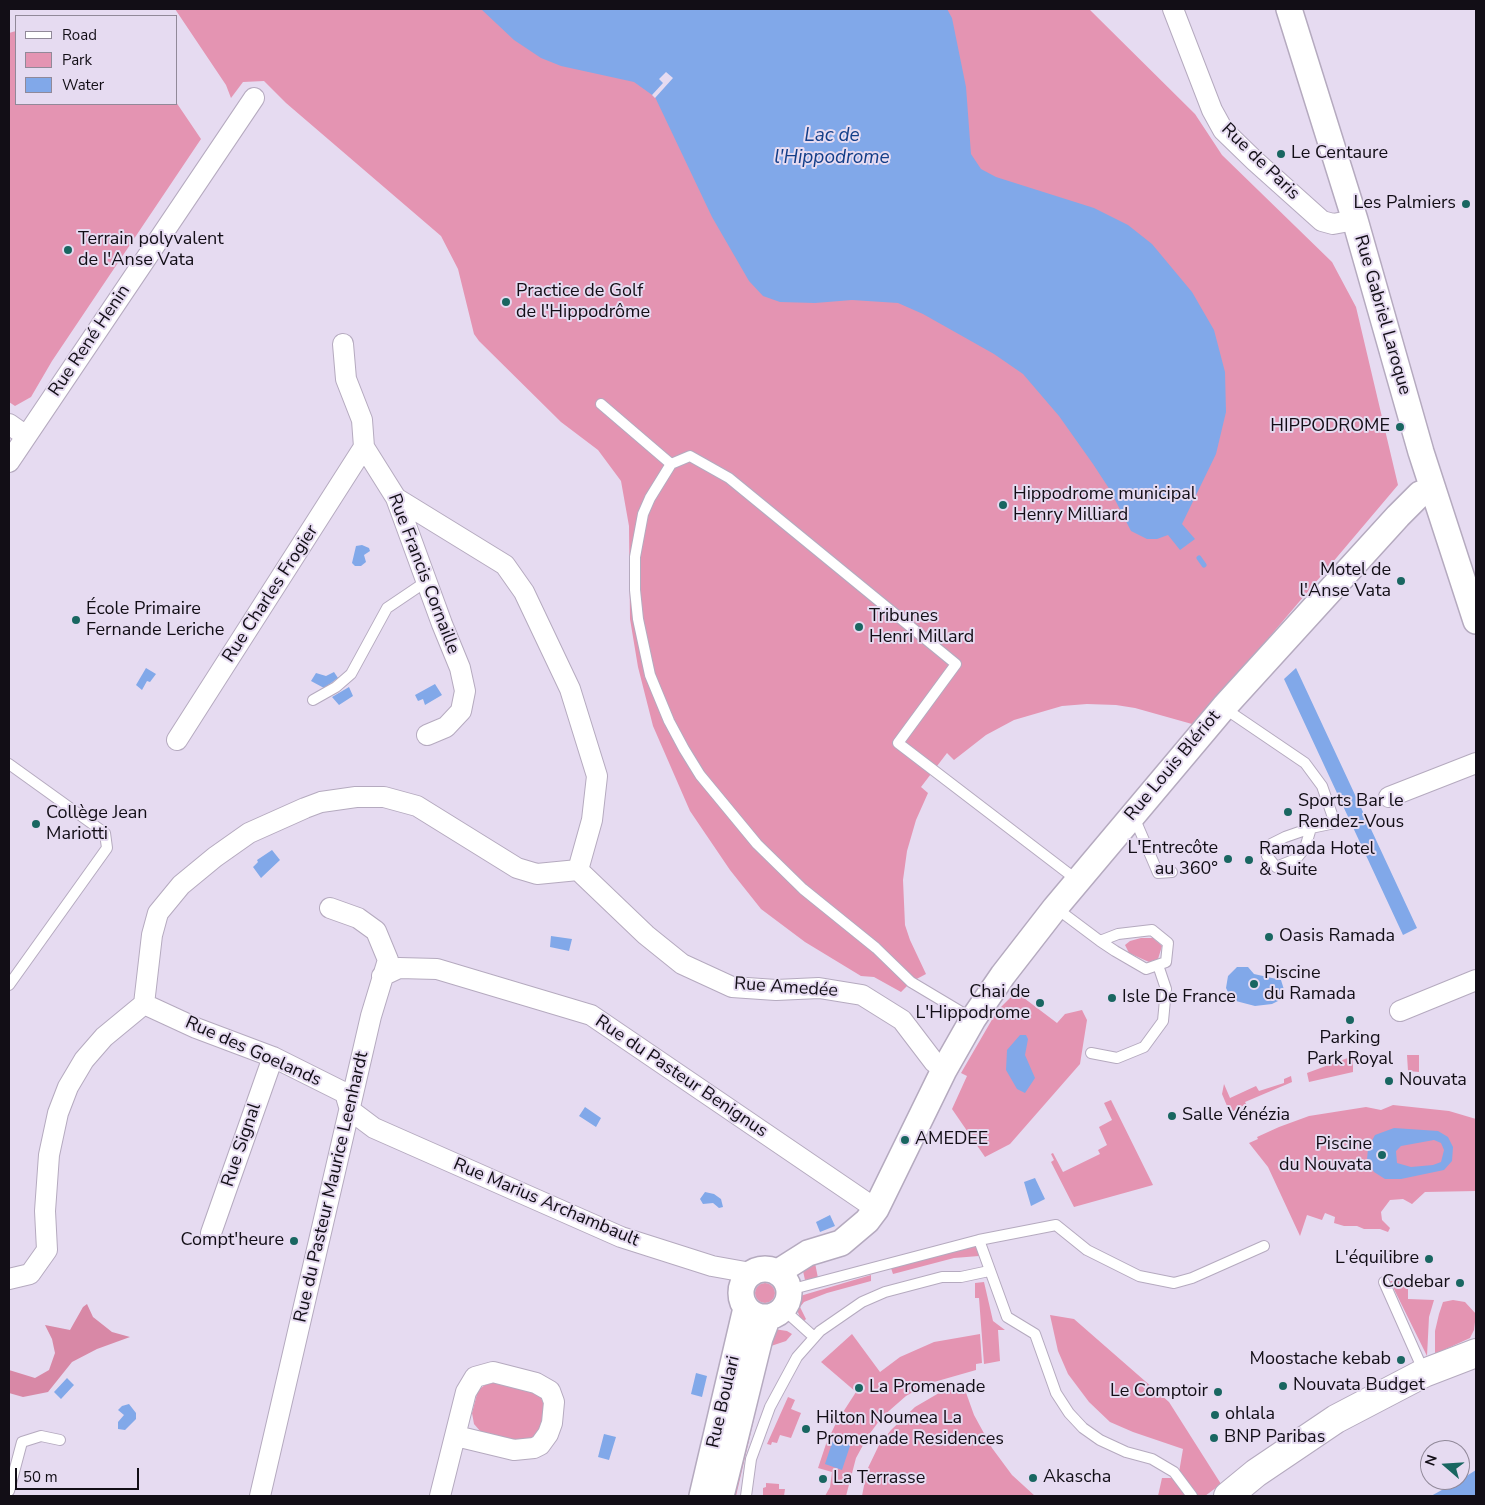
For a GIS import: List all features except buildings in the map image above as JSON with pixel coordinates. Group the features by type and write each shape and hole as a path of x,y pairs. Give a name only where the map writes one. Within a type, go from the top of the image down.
{"main road":[{"path":"1228,1496 1256,1473 1336,1419 1424,1373 1476,1353"}],"street":[{"name":"Rue de Paris","path":"1173,9 1216,119 1223,130 1322,221 1333,224 1355,220"},
{"name":"Rue Gabriel Laroque","path":"1289,9 1355,220 1433,490 1470,574 1476,621"},
{"name":"Rue René Henin","path":"9,462 254,98"},
{"name":"Rue Francis Cornaille","path":"343,344 346,380 362,420 364,447 396,498 460,668 465,690 461,711 446,727 427,735"},
{"path":"9,424 26,436"},
{"name":"Rue Charles Frogier","path":"177,740 364,447"},
{"name":"Rue Louis Blériot","path":"944,1070 973,1019 1003,975 1077,880 1224,707 1398,516 1420,494 1433,490"},
{"path":"9,1280 30,1274 47,1250 45,1211 49,1155 58,1113 68,1087 84,1060 104,1037 144,1004 152,935 158,913 168,898 208,862 249,833 322,802 356,797 384,797 417,806 517,868 538,874 578,870 592,820 597,776 570,689 524,592 505,565 396,498"},
{"path":"1389,797 1476,763"},
{"name":"Rue Amedée","path":"578,870 646,935 682,964 732,987 776,990 819,988 862,995 902,1020 934,1062 944,1070"},
{"name":"Rue du Pasteur Maurice Leenhardt","path":"260,1496 382,976 388,960 376,931 358,918 330,908"},
{"name":"Rue du Pasteur Benignus","path":"382,976 399,968 437,969 591,1015 876,1209"},
{"path":"1406,1009 1476,980"},
{"name":"Rue des Goelands","path":"144,1004 196,1028 273,1057 344,1093 350,1110"},
{"name":"Rue Signal","path":"211,1233 273,1057"},
{"path":"751,1273 742,1286 742,1301 775,1297 802,1257 841,1243 867,1221 876,1209 944,1070"},
{"name":"Rue Marius Archambault","path":"350,1110 374,1128 622,1237 712,1266 751,1273 764,1268 775,1297"},
{"name":"Rue Boulari","path":"702,1496 775,1297"},
{"name":"Rue Boulari","path":"721,1496 760,1338 775,1297"},
{"path":"440,1496 466,1392 475,1377 493,1372 536,1383 550,1391 554,1402 552,1423 548,1434 540,1445 534,1448 514,1450 456,1436"}],"lane":[{"path":"601,404 671,464"},
{"path":"973,1019 911,982 876,948 803,889 757,844 700,774 684,749 663,708 650,675 638,619 635,590 635,557 643,514 650,498 671,464 690,456 729,478 956,664 898,743 1077,880"},
{"path":"313,700 336,687 351,674 387,608 428,581"},
{"path":"1224,707 1305,763 1322,786 1335,823 1311,828 1271,844 1267,856 1276,867 1296,859 1305,848 1311,828"},
{"path":"9,764 105,832 107,848 9,985"},
{"path":"1133,814 1158,873 1172,872"},
{"path":"1055,908 1100,941 1146,969 1166,962 1168,943 1152,930 1118,934 1100,941"},
{"path":"1091,1053 1117,1058 1144,1047 1163,1021 1166,989 1158,965"},
{"path":"814,1337 775,1297 979,1240 1056,1225 1087,1250 1139,1276 1174,1283 1201,1274 1264,1246"},
{"path":"979,1240 1007,1317 1035,1334 1050,1378 1069,1413 1083,1428 1100,1440 1126,1452 1152,1458 1174,1472 1192,1496"},
{"path":"746,1496 751,1459 770,1407 787,1372 814,1337 843,1314 886,1292 942,1277 961,1277 989,1271"},
{"path":"1384,1282 1424,1373"},
{"path":"9,1491 22,1442 41,1436 60,1440"}],"green space":[{"name":"Hippodrome municipal Henry Milliard","path":"175,9 1089,9 1195,114 1222,155 1332,262 1356,307 1398,485 1266,641 1192,724 1135,708 1116,705 1087,704 1062,706 1014,720 986,735 954,760 947,753 921,787 928,793 916,820 907,851 903,880 905,925 926,974 911,982 901,992 874,977 861,976 805,942 761,909 730,870 690,811 653,726 638,667 630,619 629,526 621,481 598,450 561,422 479,341 474,334 458,269 441,236 286,103 264,81 243,82 231,98 226,85"},
{"name":"Terrain polyvalent de l'Anse Vata","path":"15,31 15,105 178,105 201,139 52,361 31,397 15,406 9,402 9,33"},
{"path":"1141,938 1153,938 1162,946 1158,959 1149,962 1129,953 1125,945 1130,941"},
{"path":"1016,992 1057,1023 1065,1014 1082,1010 1087,1020 1080,1064 1010,1144 985,1157 952,1109 967,1076 961,1073 997,1011"},
{"path":"1407,1055 1419,1055 1419,1072 1408,1071"},
{"path":"1353,1056 1353,1072 1309,1082 1307,1073"},
{"path":"1291,1076 1292,1082 1245,1102 1246,1104 1230,1113 1222,1094 1224,1084 1230,1098 1256,1086 1259,1091 1284,1083 1284,1079"},
{"path":"1111,1100 1153,1185 1074,1207 1051,1162 1054,1160 1051,1154 1053,1153 1063,1172 1100,1154 1098,1150 1107,1145 1099,1127 1112,1120 1104,1103"},
{"path":"1393,1105 1449,1111 1476,1119 1476,1191 1425,1192 1412,1204 1403,1199 1390,1200 1381,1212 1382,1220 1390,1228 1388,1232 1380,1229 1364,1229 1357,1226 1344,1226 1334,1223 1335,1217 1325,1213 1322,1220 1307,1215 1300,1236 1268,1167 1249,1143 1258,1139 1257,1137 1279,1127 1309,1116 1366,1107 1381,1110"},
{"path":"976,1244 979,1256 954,1258 893,1274 891,1268"},
{"path":"814,1258 818,1278 805,1280 803,1271"},
{"path":"871,1275 871,1281 827,1293 804,1302 800,1307 806,1319 802,1323 796,1307 800,1296"},
{"path":"1408,1280 1408,1299 1434,1300 1429,1317 1427,1356 1390,1281"},
{"path":"984,1282 993,1321 1005,1330 998,1330 1000,1361 984,1364 979,1298 975,1298 975,1283"},
{"path":"765,1283 772,1286 775,1293 772,1300 765,1303 758,1300 755,1293 758,1286"},
{"path":"1453,1300 1465,1302 1476,1314 1474,1330 1470,1338 1435,1354 1435,1331 1443,1302"},
{"path":"1050,1315 1074,1319 1169,1402 1221,1484 1205,1496 1158,1496 1162,1478 1178,1478 1183,1449 1110,1422 1089,1402 1068,1374 1058,1351"},
{"path":"774,1329 787,1331 792,1334 786,1341 771,1346 736,1496 730,1496"},
{"path":"852,1334 880,1372 900,1357 934,1342 980,1334 982,1363 976,1364 976,1370 927,1384 906,1396 882,1417 868,1436 856,1458 846,1496 825,1496 830,1487 832,1472 818,1468 836,1423 856,1392 821,1362"},
{"path":"496,1382 539,1393 545,1407 538,1435 522,1443 481,1432 474,1424 472,1413 478,1390 485,1385"},
{"path":"964,1387 974,1415 992,1448 1012,1475 1035,1496 862,1496 867,1470 879,1445 891,1430 915,1407 939,1393"},
{"path":"788,1397 795,1400 791,1409 801,1413 791,1438 780,1435 777,1443 767,1444"},
{"path":"766,1483 779,1484 779,1489 785,1489 784,1496 763,1496 763,1488 766,1487"}],"shaded area":[{"path":"87,1304 93,1317 112,1332 130,1337 97,1349 72,1362 48,1392 23,1397 9,1393 9,1370 35,1378 49,1370 55,1353 52,1339 45,1325 70,1330 83,1307"}],"water":[{"name":"Lac de l'Hippodrome","path":"481,9 947,9 952,18 966,87 971,154 981,169 996,177 1094,208 1128,225 1152,244 1192,292 1214,330 1225,372 1226,412 1216,454 1182,524 1195,539 1180,550 1168,535 1157,539 1147,539 1131,531 1110,490 1093,464 1059,416 1023,374 994,354 923,314 898,303 852,300 815,303 780,302 763,296 749,281 712,217 655,97 634,82 561,66 541,58 514,40"},
{"path":"362,545 369,548 370,551 364,555 366,562 361,566 355,566 352,563 356,546"},
{"path":"146,668 156,674 150,682 147,681 142,690 136,685"},
{"path":"1296,668 1417,928 1403,935 1284,679"},
{"path":"334,672 338,678 324,688 311,681 316,673 326,676"},
{"path":"435,684 442,695 425,705 423,699 418,701 415,695"},
{"path":"349,687 353,696 339,705 332,697"},
{"path":"272,850 280,860 261,878 253,867 258,862 257,860"},
{"path":"551,936 572,939 569,951 550,947"},
{"name":"Piscine du Ramada","path":"1237,967 1248,967 1254,974 1281,980 1285,993 1280,1000 1272,1004 1255,1006 1232,1000 1226,988 1228,976"},
{"path":"1020,1035 1026,1035 1028,1039 1025,1055 1035,1078 1025,1093 1017,1089 1006,1070 1007,1050"},
{"path":"585,1107 601,1118 596,1127 579,1116"},
{"name":"Piscine du Nouvata","path":"1394,1128 1438,1131 1448,1137 1453,1147 1452,1161 1444,1170 1401,1179 1385,1179 1374,1172 1367,1160 1368,1148 1375,1135","holes":["1434,1140 1441,1143 1444,1150 1441,1162 1433,1165 1411,1167 1397,1163 1396,1151 1401,1146"]},
{"path":"1035,1178 1045,1199 1031,1206 1024,1182"},
{"path":"705,1192 714,1194 721,1199 723,1207 719,1208 713,1203 703,1204 700,1199"},
{"path":"830,1215 835,1226 820,1232 816,1222"},
{"path":"696,1373 707,1376 702,1397 691,1394"},
{"path":"67,1378 74,1385 61,1399 54,1392"},
{"path":"129,1404 136,1413 136,1419 125,1430 118,1429 118,1422 124,1415 118,1410 122,1406"},
{"path":"604,1434 616,1437 609,1460 598,1457"},
{"path":"834,1437 851,1443 842,1470 825,1464"},
{"path":"1476,1470 1476,1496 1431,1496 1442,1490 1470,1490 1470,1474"}],"pier":[{"path":"666,72 673,78 655,98 652,95 663,83 659,79"}],"waterway":[{"path":"1199,558 1204,565"}],"place":[{"name":"Le Centaure","path":"1281,154"},
{"name":"Les Palmiers","path":"1466,204"},
{"name":"Terrain polyvalent de l'Anse Vata","path":"68,250"},
{"name":"Practice de Golf de l'Hippodrôme","path":"506,302"},
{"name":"HIPPODROME","path":"1400,427"},
{"name":"Hippodrome municipal Henry Milliard","path":"1003,505"},
{"name":"Motel de l'Anse Vata","path":"1401,581"},
{"name":"École Primaire Fernande Leriche","path":"76,620"},
{"name":"Tribunes Henri Millard","path":"859,627"},
{"name":"Sports Bar le Rendez-Vous","path":"1288,812"},
{"name":"Collège Jean Mariotti","path":"36,824"},
{"name":"L'Entrecôte au 360°","path":"1228,859"},
{"name":"Ramada Hotel & Suite","path":"1249,860"},
{"name":"Oasis Ramada","path":"1269,937"},
{"name":"Piscine du Ramada","path":"1254,984"},
{"name":"Isle De France","path":"1112,998"},
{"name":"Chai de L'Hippodrome","path":"1040,1003"},
{"name":"Parking Park Royal","path":"1350,1020"},
{"name":"Nouvata","path":"1389,1081"},
{"name":"Salle Vénézia","path":"1172,1116"},
{"name":"AMEDEE","path":"905,1140"},
{"name":"Piscine du Nouvata","path":"1382,1155"},
{"name":"Compt'heure","path":"294,1241"},
{"name":"L'équilibre","path":"1429,1259"},
{"name":"Codebar","path":"1460,1283"},
{"name":"Moostache kebab","path":"1401,1360"},
{"name":"Nouvata Budget","path":"1283,1386"},
{"name":"La Promenade","path":"859,1388"},
{"name":"Le Comptoir","path":"1218,1392"},
{"name":"ohlala","path":"1215,1415"},
{"name":"Hilton Noumea La Promenade Residences","path":"806,1429"},
{"name":"BNP Paribas","path":"1214,1438"},
{"name":"Akascha","path":"1033,1478"},
{"name":"La Terrasse","path":"823,1479"}]}
